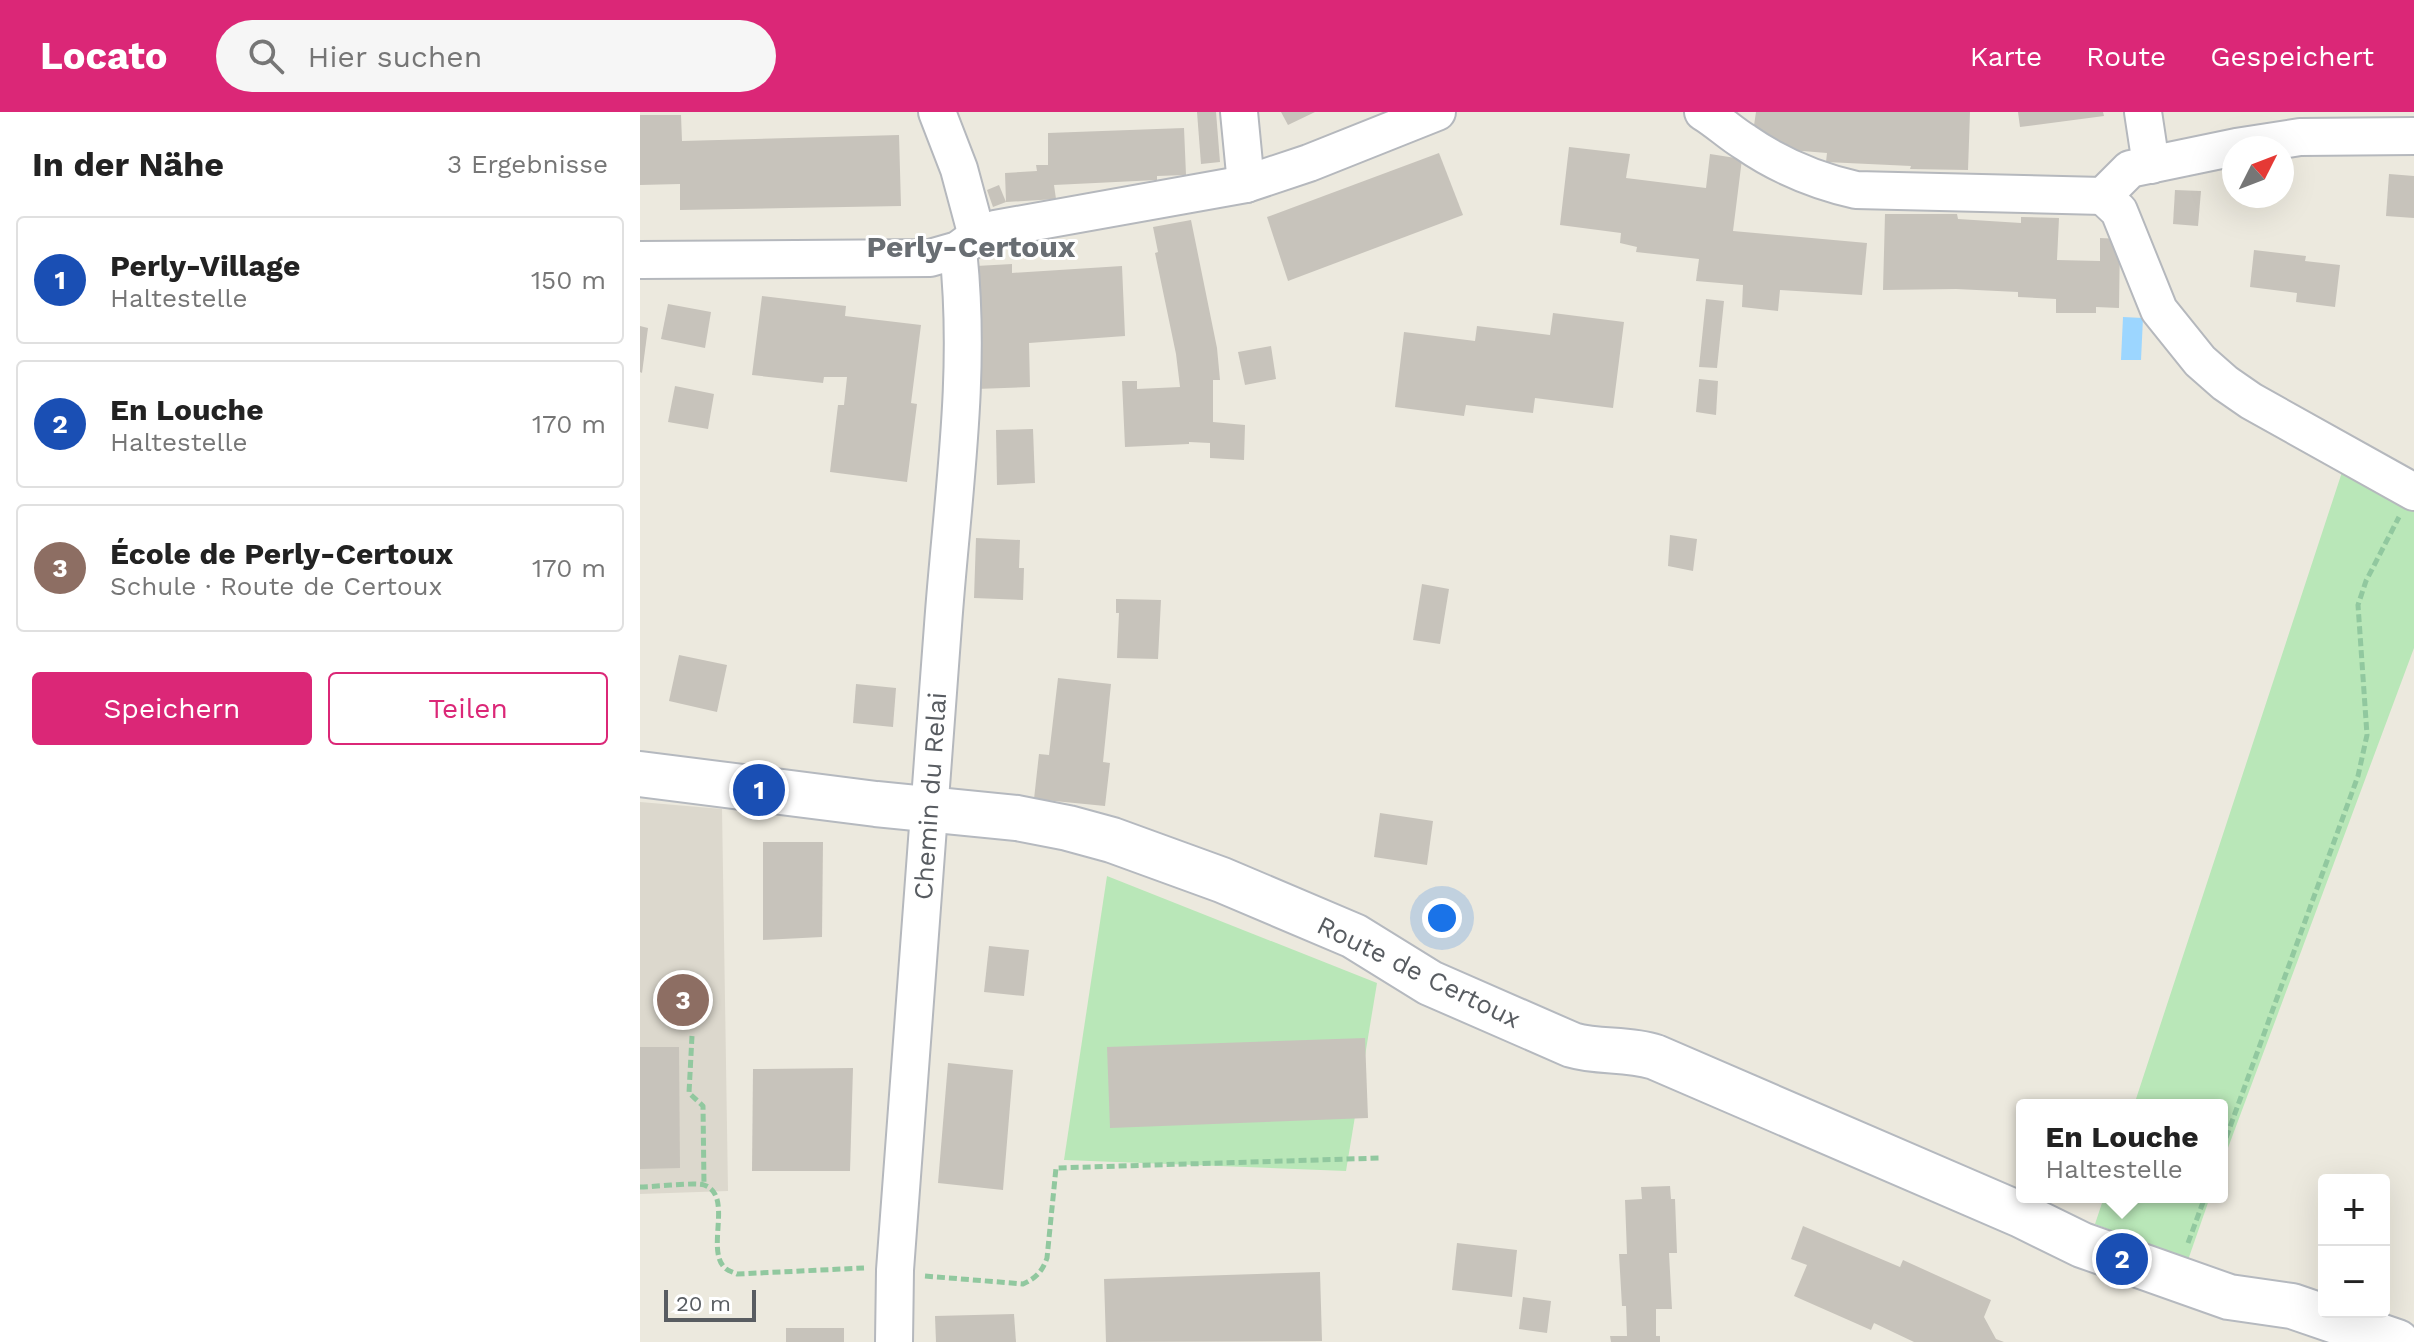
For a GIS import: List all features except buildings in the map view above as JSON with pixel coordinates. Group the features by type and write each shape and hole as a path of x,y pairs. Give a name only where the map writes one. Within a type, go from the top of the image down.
{"street":[{"name":"Chemin du Relai","path":"894,1342 895,1270 963,378 961,283 968,243 959,169 937,112"},
{"path":"1239,112 1246,184"},
{"path":"640,260 930,258 995,229 1246,184 1309,163 1437,112"},
{"path":"1703,112 1745,143 1785,166 1856,190 2103,196 2119,211 2159,310 2200,361 2251,401 2414,492"},
{"path":"2143,112 2151,165"},
{"path":"2103,196 2130,169 2300,137 2414,136"},
{"name":"Route de Certoux","path":"640,774 1017,818 1068,828 1173,861 1354,936 1430,983 1572,1045 1596,1050 1625,1049 1655,1057 2021,1215 2082,1245 2229,1297 2292,1306 2397,1342"}],"path":[{"path":"2228,1133 2358,776 2367,735 2358,605 2366,581 2414,492"},
{"path":"692,1036 689,1093 703,1106 704,1185"},
{"path":"913,1272 928,1277 1023,1284 1034,1279 1047,1258 1056,1168 1382,1158"},
{"path":"640,1187 704,1185 713,1192 718,1201 718,1255 725,1268 737,1274 862,1267 877,1269"},
{"path":"2175,1278 2203,1203"}],"shaded area":[{"path":"640,802 722,809 728,1191 640,1194"}],"green space":[{"path":"2345,463 2414,500 2414,648 2228,1148 2228,1099 2136,1099"},
{"path":"1107,876 1377,983 1346,1171 1064,1160"},
{"path":"2102,1203 2208,1203 2188,1260 2095,1224"}],"water":[{"path":"2123,317 2143,318 2141,360 2121,360"}],"place":[{"name":"Perly-Village","path":"759,790"},
{"name":"École de Perly-Certoux","path":"683,1000"},
{"name":"En Louche","path":"2122,1259"}],"district":[{"name":"Perly-Certoux","path":"971,246"}]}
